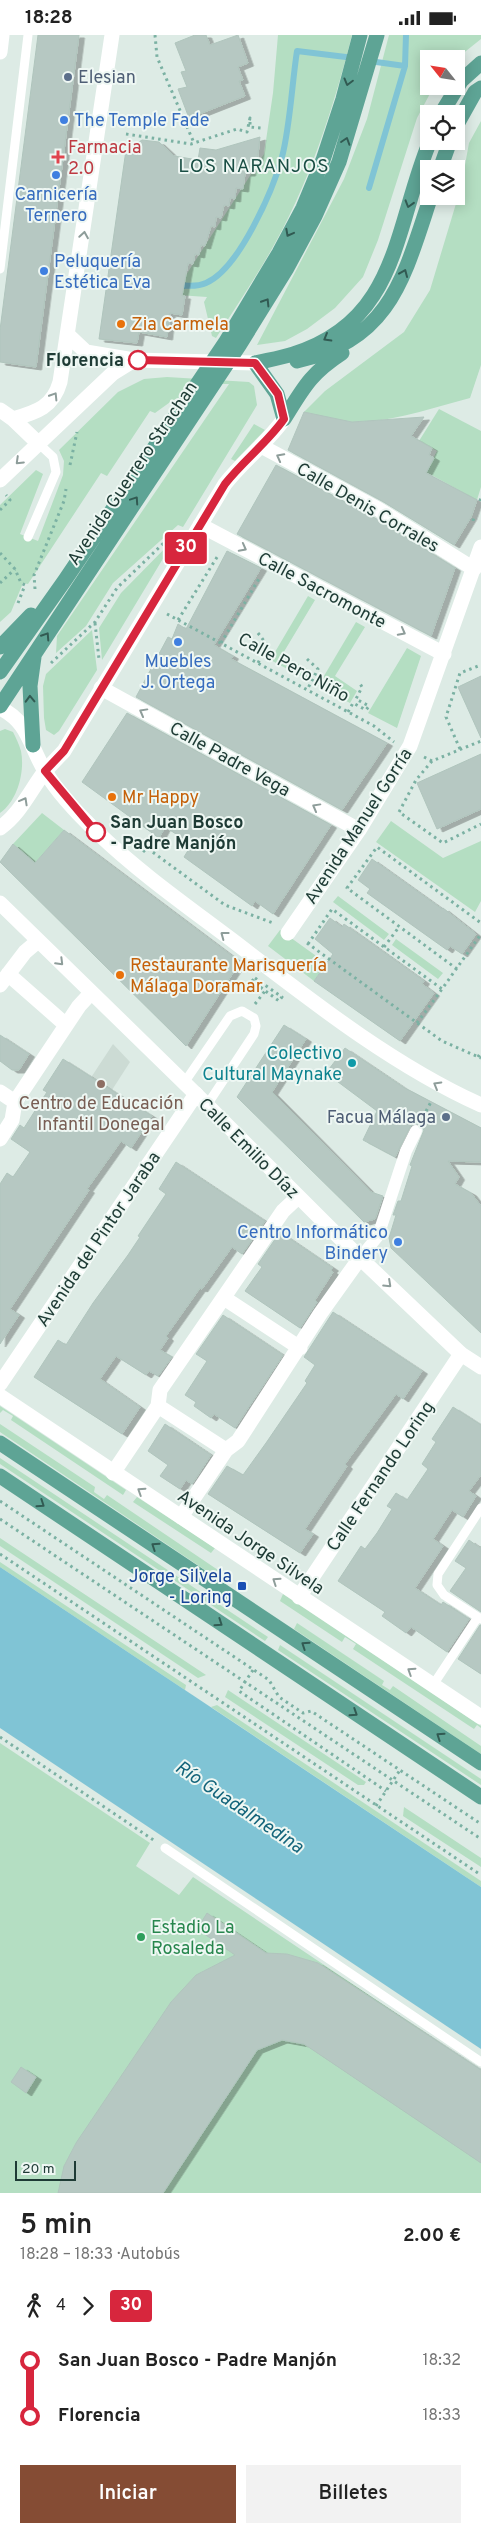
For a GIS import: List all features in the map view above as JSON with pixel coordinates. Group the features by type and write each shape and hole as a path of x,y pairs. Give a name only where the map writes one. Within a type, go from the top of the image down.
{"main road":[{"name":"Avenida Guerrero Strachan","path":"0,707 214,384 233,343 303,208 331,134 360,35"},
{"name":"Avenida Guerrero Strachan","path":"0,672 66,580 198,384 233,343 287,268 315,216 335,171 359,100 377,35"},
{"path":"446,105 461,81 481,63"},
{"path":"465,110 475,92 481,87"},
{"path":"255,363 293,354 318,343 349,325 365,309 380,286 395,250 427,150"},
{"path":"284,419 310,377 320,367 356,342 380,316 396,293 412,254 428,205"},
{"path":"255,363 287,363 332,350 363,331 380,316"},
{"path":"255,363 278,394 284,419"},
{"path":"0,647 66,580"},
{"path":"33,745 30,687 34,653"},
{"path":"0,1443 481,1763"},
{"path":"0,1477 481,1797"}],"street":[{"path":"0,53 2,35"},
{"path":"13,419 38,412 56,396 60,382 112,35"},
{"path":"68,335 86,352 134,360 255,363"},
{"path":"0,480 113,373 134,360"},
{"path":"0,410 13,419 38,443"},
{"path":"0,828 15,817 45,771 64,751 225,484 284,419"},
{"name":"Calle Denis Corrales","path":"261,446 378,509 474,569"},
{"name":"Calle Sacromonte","path":"200,525 444,654"},
{"name":"Avenida Manuel Gorría","path":"288,933 359,831 410,746 481,547"},
{"name":"Calle Padre Vega","path":"101,688 359,831"},
{"path":"0,707 15,716 33,745 45,771 97,833 152,879 277,975 404,1064 440,1087 481,1105"},
{"name":"Calle Emilio Díaz","path":"0,903 196,1094 360,1258 461,1354 481,1367"},
{"path":"38,941 24,952 4,980 66,1025"},
{"path":"0,1139 12,1121 15,1101 79,1005 91,993"},
{"path":"0,1092 15,1101"},
{"name":"Avenida del Pintor Jaraba","path":"0,1384 196,1094"},
{"path":"181,1517 226,1450 238,1441 300,1348 320,1314 378,1236 406,1151 416,1131"},
{"path":"113,1473 158,1406 160,1390 283,1211 298,1197"},
{"path":"224,1297 300,1348"},
{"name":"Calle Fernando Loring","path":"299,1597 461,1354"},
{"name":"Avenida Jorge Silvela","path":"0,1396 481,1717"},
{"path":"158,1406 226,1450"}],"lane":[{"path":"0,269 28,35"},
{"path":"28,537 56,473 53,457 38,443"},
{"path":"184,1083 230,1015 242,1011 254,1018 256,1026 254,1034 207,1105"},
{"path":"433,1685 479,1618 444,1595 437,1585 438,1573 481,1508"},
{"path":"165,1848 481,2062"}],"path":[{"path":"155,35 157,57 194,143"},
{"path":"126,134 191,145 237,129 247,131 250,118 250,127 261,129"},
{"path":"50,664 95,622 117,588 174,533 179,533"},
{"path":"0,553 15,569 21,583 25,585 14,612"},
{"name":"Calle Pero Niño","path":"220,553 180,621 374,726 391,741"},
{"path":"0,583 15,569"},
{"path":"221,643 264,570"},
{"path":"95,622 99,663"},
{"path":"258,633 267,645 258,663"},
{"path":"307,659 318,669 307,690"},
{"path":"460,749 446,717 460,673 481,665"},
{"path":"348,712 353,703 366,710 369,706 356,699 362,687 359,682"},
{"path":"481,741 432,761 416,780 399,812 443,843 481,824"},
{"path":"423,756 432,761"},
{"path":"457,969 347,888 377,847 481,923"},
{"path":"147,848 225,905 270,922 288,933"},
{"path":"308,944 332,909 442,989"},
{"path":"384,947 399,927"},
{"path":"417,1023 481,934"},
{"path":"304,941 442,1041 480,1058 481,1051"},
{"path":"252,981 271,995"},
{"path":"0,1501 269,1680 280,1697 303,1713 311,1711 481,1824"},
{"path":"0,1519 481,1839"},
{"path":"0,1554 481,1875"},
{"path":"253,1670 239,1691 386,1791"},
{"path":"0,1737 165,1848"},
{"path":"376,1806 400,1770"}],"shaded area":[{"name":"Centro de Educación Infantil Donegal","path":"113,1044 130,1062 112,1090 71,1108"}],"green space":[{"path":"278,35 352,35 328,120 296,202 269,254 216,338 212,336 204,302 207,297 163,294 165,272 186,275 264,154 273,93"},
{"path":"389,35 481,35 481,39 465,52 465,50 420,50 420,95 429,95 424,105 420,105 420,112 378,240 363,277 335,308 307,329 285,341 257,345 344,179 367,119"},
{"path":"481,121 481,365 470,398 383,420 341,421 304,412 325,391 404,332 430,290 456,205 465,205 465,165 469,143"},
{"path":"167,377 249,382 254,386 257,405 183,527 178,525 113,583 86,626 56,653 57,636 229,384 187,384 178,399 173,400 155,413 150,411 107,476 101,473 28,584 23,583 11,612 0,622 0,505 36,470 43,474 20,534 38,541 63,475 64,461 59,450 118,392 144,379"},
{"path":"439,409 481,431 481,487 477,500 426,472 437,451 419,441"},
{"path":"254,424 265,430 235,461 231,459"},
{"path":"176,537 102,660 99,628 121,593"},
{"path":"308,596 315,600 282,655 309,670 306,679 265,657 269,649 275,652"},
{"path":"356,622 365,627 335,676 357,691 350,703 318,686"},
{"path":"92,630 97,670 59,731 54,735 46,730 44,718 43,686 46,674"},
{"path":"407,648 421,656 397,728 368,713"},
{"path":"5,729 13,732 21,751 22,767 16,793 0,813 0,731"},
{"path":"42,813 64,830 35,863 13,844"},
{"path":"391,821 443,858 481,841 481,901 475,912 376,842"},
{"path":"338,896 389,934 384,940 333,902"},
{"path":"280,930 326,963 314,981 268,946"},
{"path":"396,939 443,973 438,979 392,945"},
{"path":"0,1406 126,1490 123,1495 11,1420 13,1416 3,1410 0,1413"},
{"path":"0,1424 95,1487 94,1492 104,1499 107,1495 218,1570 214,1576 0,1432"},
{"path":"0,1458 268,1637 265,1641 0,1464"},
{"path":"137,1497 215,1548 211,1553 133,1502"},
{"path":"0,1538 206,1675 198,1678 0,1546"},
{"path":"0,1562 186,1685 185,1690 0,1567"},
{"path":"283,1594 481,1726 481,1728 477,1725 474,1729 353,1649 356,1644 345,1637 342,1642 280,1601"},
{"path":"297,1623 384,1681 382,1685 390,1690 393,1686 481,1746 481,1754 294,1629"},
{"path":"280,1645 481,1779 481,1785 278,1650"},
{"path":"228,1690 366,1782 364,1785 358,1785 225,1697"},
{"path":"217,1705 481,1881 481,1887 211,1707"},
{"name":"Estadio La Rosaleda","path":"0,1743 150,1843 136,1866 179,1895 193,1877 481,2070 481,2193 0,2193"},
{"path":"404,1807 481,1858 481,1867 403,1816"}],"water":[{"name":"Río Guadalmedina","path":"0,1567 481,1887 481,2049 0,1728"}],"building":[{"path":"38,35 79,35 36,367 0,362 0,330"},
{"path":"195,35 206,35 210,45 238,35 248,63 238,67 243,80 239,81 245,96 189,118 178,89 187,87 181,72 186,71 175,43"},
{"path":"260,137 257,163 251,162 250,173 245,173 243,189 236,188 235,199 230,198 229,206 224,205 221,218 216,217 215,227 211,226 205,246 201,245 199,255 195,254 193,264 188,263 182,296 185,296 182,315 170,313 167,337 139,332 137,343 99,339 126,150 142,140 159,142 174,156 198,160 200,148 216,150"},
{"path":"304,412 352,422 424,417 411,436 432,448 429,455 434,458 426,473 477,500 471,517 454,545 382,501 288,450"},
{"path":"276,465 373,517 455,568 431,636 237,534"},
{"path":"227,551 261,568 214,645 233,656 231,659 387,743 342,810 136,697 168,637 172,639 178,624 186,629"},
{"path":"481,676 481,738 458,687"},
{"path":"127,713 331,825 273,914 255,901 252,906 184,857 192,844 165,827 159,838 82,782"},
{"path":"481,754 481,809 437,829 417,783"},
{"path":"64,830 240,962 186,1046 0,862 13,844 35,863"},
{"path":"372,859 443,908 476,934 462,954 450,946 447,950 367,893 370,889 358,880"},
{"path":"330,918 342,927 344,924 424,981 422,984 434,993 400,1041 314,981 333,954 315,939"},
{"path":"284,1025 306,1039 272,1092 371,1192 383,1196 375,1219 364,1222 237,1097"},
{"path":"0,1035 29,1054 19,1070 12,1070 0,1061"},
{"path":"345,1048 403,1087 481,1128 481,1162 448,1161 459,1177 455,1184 471,1193 481,1206 481,1333 391,1248 389,1238 396,1215 393,1215 398,1201 401,1201 412,1166 410,1165 424,1130 419,1124 411,1125 395,1157 363,1140 377,1111 326,1073"},
{"path":"63,1059 152,1116 131,1148 121,1141 87,1189 89,1190 10,1309 19,1315 0,1344 0,1184 7,1173 13,1177 30,1152 11,1139 20,1125 24,1128 47,1092 43,1090"},
{"path":"176,1162 265,1221 242,1254 232,1247 166,1336 168,1338 160,1350 172,1357 158,1376 149,1371 146,1375 116,1356 100,1379 140,1407 122,1434 34,1377 58,1340 66,1345 140,1237 138,1236 166,1194 159,1189"},
{"path":"280,1232 333,1268 331,1270 333,1272 315,1300 317,1302 300,1328 245,1291 262,1267 258,1264"},
{"path":"333,1312 422,1371 403,1399 396,1394 345,1464 347,1466 305,1529 313,1534 300,1553 208,1494 227,1466 243,1475 266,1443 307,1383 305,1381 315,1365 304,1357"},
{"path":"223,1315 283,1355 235,1428 214,1414 211,1418 194,1406 196,1402 185,1395 207,1361 196,1354"},
{"path":"453,1407 481,1425 481,1475 469,1491 476,1496 463,1517 452,1510 433,1539 443,1546 415,1588 441,1605 443,1602 469,1619 447,1652 411,1627 406,1633 382,1616 385,1612 338,1581 361,1546 365,1549 377,1533 392,1509 387,1506 396,1493 407,1500 428,1469 422,1464 436,1442 432,1439"},
{"path":"165,1424 211,1455 192,1484 186,1480 180,1489 160,1476 168,1465 148,1451"},
{"path":"469,1540 480,1548 481,1546 481,1612 450,1591 466,1568 455,1561"},
{"path":"481,1625 481,1674 458,1659"},
{"path":"207,1913 266,1953 287,1954 318,1963 481,2070 481,2163 304,2044 282,2040 257,2050 163,2193 58,2193 64,2166 76,2143 171,2002 196,1975 235,1955 197,1929"},
{"path":"21,2067 36,2077 26,2093 11,2082"}],"waterway":[{"path":"369,188 405,66 406,35"},
{"path":"176,285 199,285 218,275 231,262 242,246 263,208 278,171 285,145 297,51 354,58"},
{"path":"369,61 405,66"}],"bus line":[{"name":"30","path":"96,832 45,771 64,751 225,484 284,419 278,394 264,372 255,363 138,360"}],"place":[{"name":"Elesian","path":"68,77"},
{"name":"The Temple Fade","path":"64,120"},
{"name":"Farmacia 2.0","path":"58,157"},
{"name":"Carnicería Ternero","path":"56,175"},
{"name":"Peluquería Estética Eva","path":"44,271"},
{"name":"Zia Carmela","path":"121,324"},
{"name":"Florencia","path":"138,360"},
{"name":"Muebles J. Ortega","path":"178,642"},
{"name":"Mr Happy","path":"112,797"},
{"name":"San Juan Bosco - Padre Manjón","path":"96,832"},
{"name":"Restaurante Marisquería Málaga Doramar","path":"120,975"},
{"name":"Colectivo Cultural Maynake","path":"352,1063"},
{"name":"Centro de Educación Infantil Donegal","path":"101,1084"},
{"name":"Facua Málaga","path":"446,1117"},
{"name":"Centro Informático Bindery","path":"398,1242"},
{"name":"Jorge Silvela - Loring","path":"242,1586"},
{"name":"Estadio La Rosaleda","path":"141,1937"}],"district":[{"name":"LOS NARANJOS","path":"254,165"}]}
